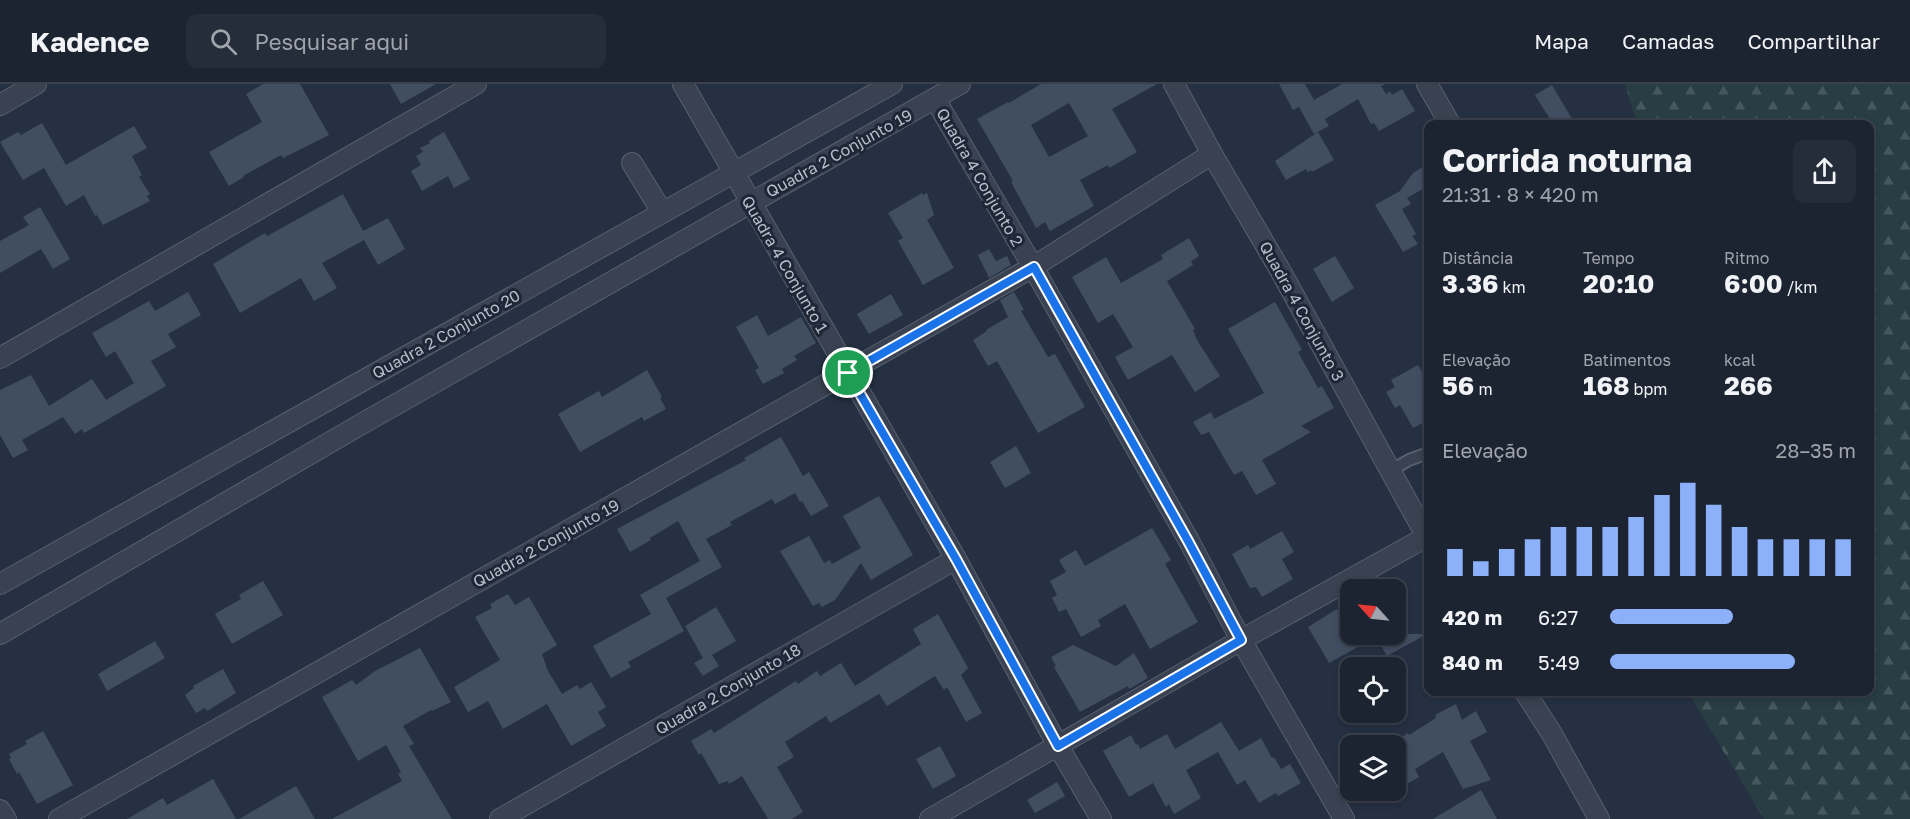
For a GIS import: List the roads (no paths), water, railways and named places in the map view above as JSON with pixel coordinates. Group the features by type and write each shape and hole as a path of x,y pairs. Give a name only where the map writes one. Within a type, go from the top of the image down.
{"street":[{"path":"0,105 36,84"},
{"path":"0,358 477,84"},
{"name":"Quadra 4 Conjunto 1","path":"683,84 956,559 1058,746 1101,819"},
{"name":"Quadra 2 Conjunto 20","path":"0,584 892,84"},
{"name":"Quadra 2 Conjunto 19","path":"0,634 348,432 960,84"},
{"name":"Quadra 4 Conjunto 3","path":"1174,84 1424,531"},
{"path":"1427,84 1448,120"},
{"name":"Quadra 4 Conjunto 2","path":"935,99 1034,267 1241,640 1344,819"},
{"name":"Quadra 2 Conjunto 19","path":"59,819 1034,267 1212,154"},
{"path":"632,163 662,212"},
{"path":"930,819 1241,640 1424,540"},
{"name":"Quadra 2 Conjunto 18","path":"501,819 956,559"},
{"path":"1528,696 1552,734 1599,819"},
{"path":"0,810 6,819"}],"lane":[{"path":"1390,471 1424,454"}]}
